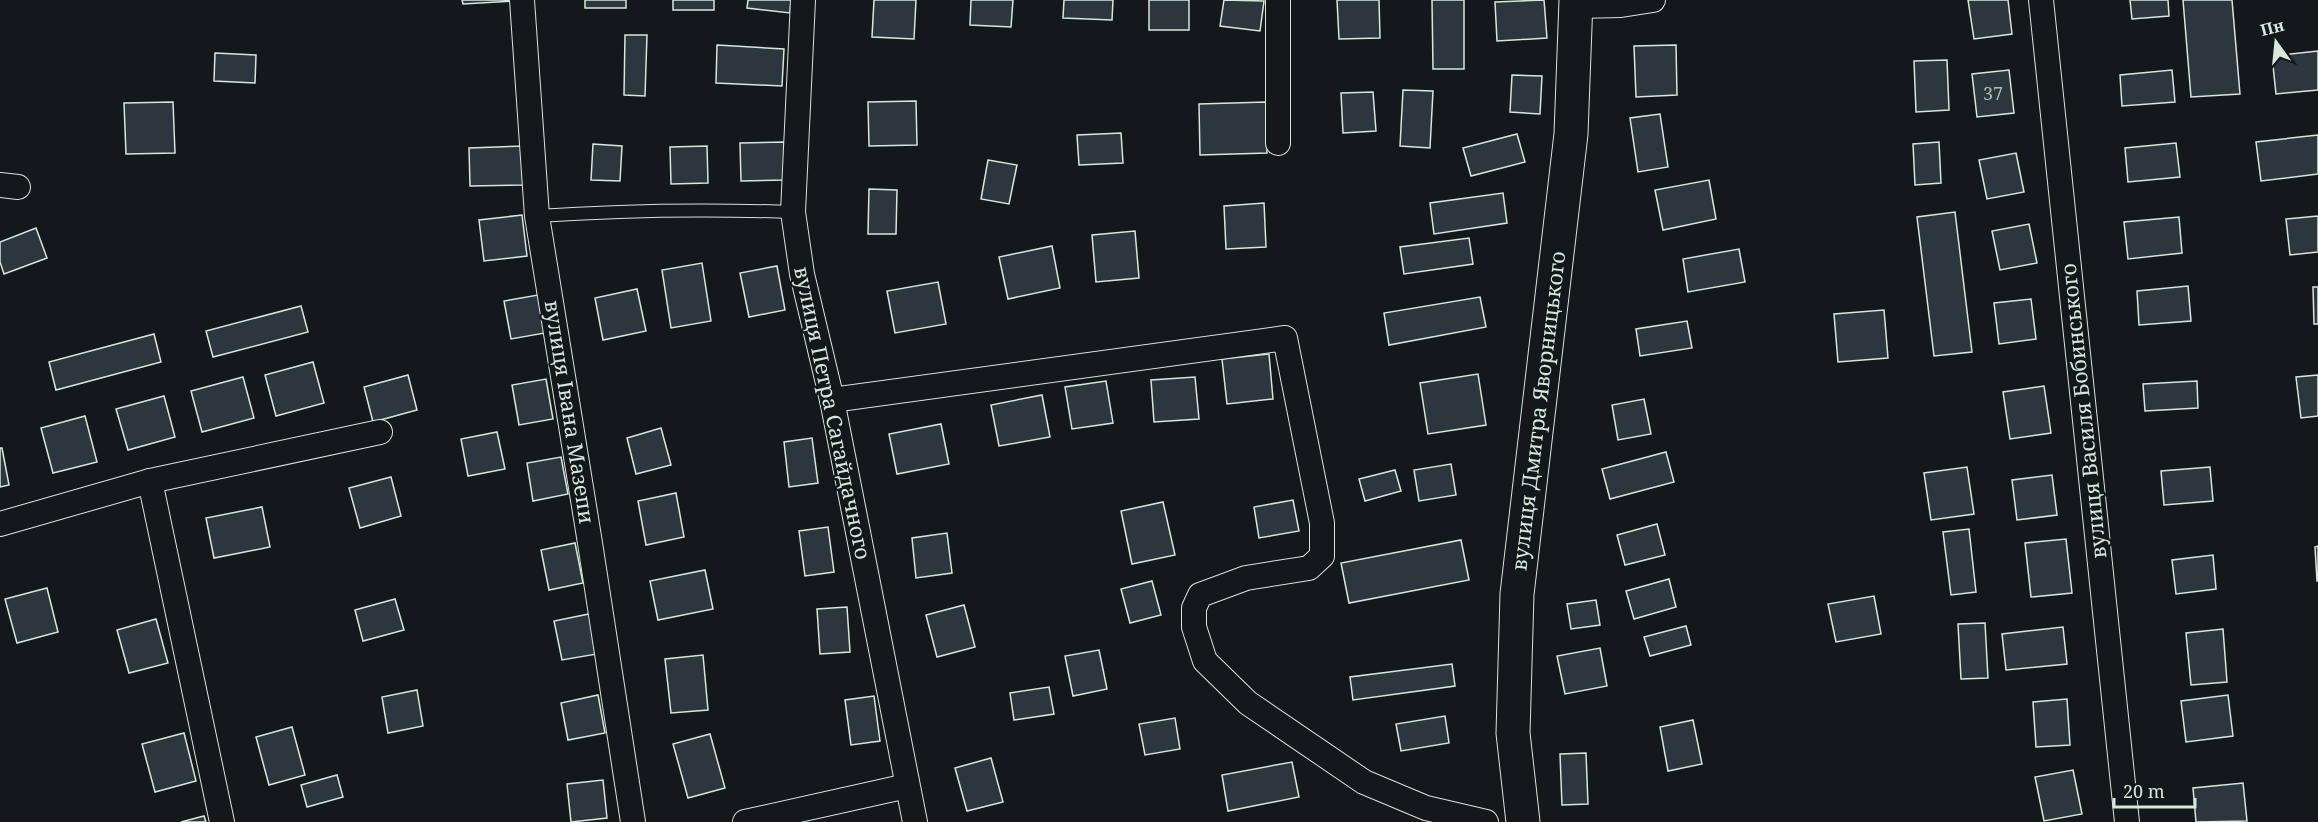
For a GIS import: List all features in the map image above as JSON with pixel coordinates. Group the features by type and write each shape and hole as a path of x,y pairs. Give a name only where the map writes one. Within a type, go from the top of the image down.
{"street":[{"name":"вулиця Івана Мазепи","path":"522,0 537,216 589,531 633,822"},
{"name":"вулиця Петра Сагайдачного","path":"803,0 793,212 802,274 832,400 906,786 915,822"},
{"path":"1278,0 1278,143"},
{"path":"1576,3 1621,5 1653,0"},
{"name":"вулиця Василя Бобинського","path":"2041,0 2127,822"},
{"name":"вулиця Дмитра Яворницького","path":"1523,822 1513,733 1517,594 1571,134 1576,3"},
{"path":"832,400 1285,338 1322,523 1322,556 1309,568 1246,578 1200,596 1194,608 1194,627 1205,661 1248,703 1364,782 1426,808 1486,822"},
{"path":"0,524 150,481 380,432"},
{"path":"150,481 222,822"},
{"path":"745,822 906,786"}],"lane":[{"path":"537,216 611,210 701,209 793,212"}],"building":[{"path":"462,0 514,0 514,1 463,4"},
{"path":"585,0 626,0 626,8 585,8"},
{"path":"673,0 714,0 714,10 673,10"},
{"path":"748,0 791,0 790,13 747,8"},
{"path":"874,0 916,0 914,39 872,37"},
{"path":"971,0 1013,0 1011,27 970,25"},
{"path":"1064,0 1113,0 1112,20 1063,18"},
{"path":"1149,0 1189,0 1189,30 1149,30"},
{"path":"1224,0 1264,1 1260,31 1220,26"},
{"path":"1337,0 1379,0 1380,38 1339,39"},
{"path":"1432,0 1464,0 1464,69 1433,69"},
{"path":"1544,0 1547,38 1497,41 1495,2"},
{"path":"1968,0 2008,0 2012,34 1974,39"},
{"path":"2130,0 2168,0 2169,16 2132,19"},
{"path":"2183,0 2232,0 2240,94 2191,97"},
{"path":"625,35 647,35 645,96 624,95"},
{"path":"717,45 784,49 782,86 716,83"},
{"path":"1676,45 1677,95 1636,97 1634,46"},
{"path":"2318,51 2318,90 2276,94 2272,56"},
{"path":"215,53 256,55 255,83 214,81"},
{"path":"1947,60 1949,110 1916,112 1914,61"},
{"path":"2009,70 2014,113 1977,117 1972,74"},
{"path":"2172,70 2175,102 2122,106 2120,75"},
{"path":"1512,75 1542,76 1540,114 1510,112"},
{"path":"1403,90 1433,91 1430,148 1400,146"},
{"path":"1373,92 1376,131 1343,133 1341,93"},
{"path":"916,101 917,145 869,146 868,102"},
{"path":"173,102 175,153 126,154 124,103"},
{"path":"1266,102 1267,153 1200,155 1199,104"},
{"path":"1660,114 1668,167 1638,172 1630,118"},
{"path":"1121,133 1123,163 1079,165 1077,135"},
{"path":"1517,134 1525,162 1471,176 1463,148"},
{"path":"2318,135 2318,174 2261,181 2256,142"},
{"path":"784,142 785,180 741,181 740,143"},
{"path":"1939,142 1941,183 1915,185 1913,144"},
{"path":"2176,143 2180,177 2128,182 2125,148"},
{"path":"593,144 622,146 620,181 591,180"},
{"path":"525,146 526,185 470,186 469,148"},
{"path":"707,146 708,183 671,184 670,147"},
{"path":"2016,153 2024,192 1987,199 1979,160"},
{"path":"988,160 1017,165 1009,204 981,199"},
{"path":"1709,180 1716,219 1663,230 1655,190"},
{"path":"869,189 897,190 896,234 868,234"},
{"path":"1503,193 1507,223 1434,234 1430,203"},
{"path":"1264,203 1266,247 1226,249 1224,206"},
{"path":"1955,212 1972,352 1934,356 1917,217"},
{"path":"522,215 527,256 484,261 479,220"},
{"path":"2318,216 2318,252 2290,255 2286,219"},
{"path":"2179,217 2182,253 2128,259 2124,222"},
{"path":"2029,224 2037,263 2000,270 1992,231"},
{"path":"36,228 47,258 4,274 0,262 0,242"},
{"path":"1135,231 1139,278 1096,282 1092,235"},
{"path":"1469,238 1473,264 1404,274 1400,247"},
{"path":"1052,246 1060,288 1008,299 999,257"},
{"path":"1739,249 1745,282 1688,292 1683,259"},
{"path":"702,263 711,321 671,328 662,270"},
{"path":"777,266 785,310 749,317 740,273"},
{"path":"938,282 946,324 895,333 887,291"},
{"path":"2188,286 2191,321 2139,325 2137,291"},
{"path":"2313,287 2318,287 2318,324 2314,324"},
{"path":"637,289 646,331 603,340 595,298"},
{"path":"538,295 545,333 511,339 504,301"},
{"path":"1480,297 1486,327 1389,345 1384,313"},
{"path":"2031,299 2036,339 1999,344 1994,303"},
{"path":"301,306 308,332 213,357 206,331"},
{"path":"1884,310 1888,358 1838,362 1834,314"},
{"path":"1687,321 1692,348 1640,356 1636,329"},
{"path":"154,334 161,362 56,390 49,362"},
{"path":"1269,354 1273,399 1227,404 1222,359"},
{"path":"313,362 324,403 276,416 265,375"},
{"path":"1478,374 1486,425 1428,434 1420,383"},
{"path":"408,375 417,410 373,422 364,387"},
{"path":"2318,375 2318,416 2301,418 2296,377"},
{"path":"243,377 254,418 202,432 191,391"},
{"path":"1195,377 1199,419 1154,422 1151,380"},
{"path":"546,379 553,419 519,425 512,385"},
{"path":"1106,381 1113,423 1072,429 1065,387"},
{"path":"2197,381 2198,408 2145,411 2143,384"},
{"path":"2044,386 2051,433 2010,439 2003,392"},
{"path":"1042,395 1050,437 999,446 991,405"},
{"path":"164,396 175,437 128,450 116,409"},
{"path":"1644,399 1651,434 1618,440 1612,405"},
{"path":"85,416 97,462 53,473 41,428"},
{"path":"941,424 949,464 897,474 889,434"},
{"path":"661,428 671,465 636,474 627,438"},
{"path":"497,432 505,469 468,476 461,439"},
{"path":"812,438 818,483 789,487 784,442"},
{"path":"0,448 2,448 9,485 0,487"},
{"path":"1666,452 1674,482 1610,499 1602,469"},
{"path":"561,457 568,494 533,501 527,463"},
{"path":"1451,464 1456,495 1419,501 1414,470"},
{"path":"1967,467 1974,514 1931,520 1924,473"},
{"path":"2210,467 2213,501 2164,505 2161,471"},
{"path":"1395,470 1401,491 1365,501 1359,479"},
{"path":"2052,475 2057,515 2017,520 2012,480"},
{"path":"391,477 401,516 360,528 349,488"},
{"path":"676,493 684,537 646,545 638,501"},
{"path":"1293,500 1299,531 1259,538 1254,507"},
{"path":"1163,502 1175,555 1132,564 1121,511"},
{"path":"262,507 270,547 214,558 206,518"},
{"path":"1657,524 1665,555 1625,565 1617,535"},
{"path":"828,527 834,572 805,576 799,531"},
{"path":"1969,529 1976,592 1951,595 1943,532"},
{"path":"947,533 952,573 916,578 912,538"},
{"path":"2066,539 2072,593 2031,597 2025,543"},
{"path":"1461,540 1469,580 1349,603 1341,563"},
{"path":"575,543 583,583 549,590 541,550"},
{"path":"2318,546 2318,581 2317,581 2315,547"},
{"path":"2213,555 2216,589 2176,594 2172,560"},
{"path":"705,570 713,609 658,620 650,581"},
{"path":"1669,579 1676,607 1634,619 1626,591"},
{"path":"1152,581 1161,615 1130,623 1121,589"},
{"path":"47,588 58,632 17,643 5,599"},
{"path":"1874,596 1881,634 1836,642 1828,604"},
{"path":"395,599 404,630 363,641 355,610"},
{"path":"1596,600 1600,625 1571,629 1567,604"},
{"path":"964,605 975,647 937,657 926,615"},
{"path":"847,607 850,652 820,654 817,609"},
{"path":"589,614 597,654 562,660 554,621"},
{"path":"156,619 168,663 129,673 117,630"},
{"path":"1985,623 1988,678 1961,679 1958,624"},
{"path":"1686,626 1691,645 1650,656 1644,637"},
{"path":"2063,627 2067,664 2006,670 2002,634"},
{"path":"2223,629 2227,682 2191,685 2186,633"},
{"path":"1600,648 1607,686 1565,694 1557,656"},
{"path":"1099,650 1107,689 1073,696 1065,656"},
{"path":"703,655 708,710 671,713 665,659"},
{"path":"1452,664 1455,686 1353,700 1350,677"},
{"path":"1049,687 1054,714 1014,720 1010,693"},
{"path":"417,690 423,726 388,733 382,697"},
{"path":"598,695 605,733 568,740 561,703"},
{"path":"2228,695 2233,736 2186,742 2181,701"},
{"path":"874,696 880,741 851,745 845,700"},
{"path":"2067,699 2070,745 2036,747 2033,702"},
{"path":"1445,716 1449,743 1401,751 1396,724"},
{"path":"1175,718 1180,749 1145,755 1139,724"},
{"path":"1693,720 1702,764 1668,771 1660,727"},
{"path":"292,727 305,775 269,785 256,737"},
{"path":"184,733 196,781 155,792 142,744"},
{"path":"710,734 725,788 688,798 673,744"},
{"path":"1586,753 1588,804 1562,805 1560,754"},
{"path":"991,758 1003,802 967,811 955,768"},
{"path":"1292,762 1299,797 1228,811 1222,775"},
{"path":"2073,770 2082,814 2044,821 2035,777"},
{"path":"337,775 343,797 307,807 301,785"},
{"path":"603,780 607,818 571,822 567,784"},
{"path":"2243,783 2247,821 2196,822 2193,788"},
{"path":"204,816 206,822 181,822"}]}
